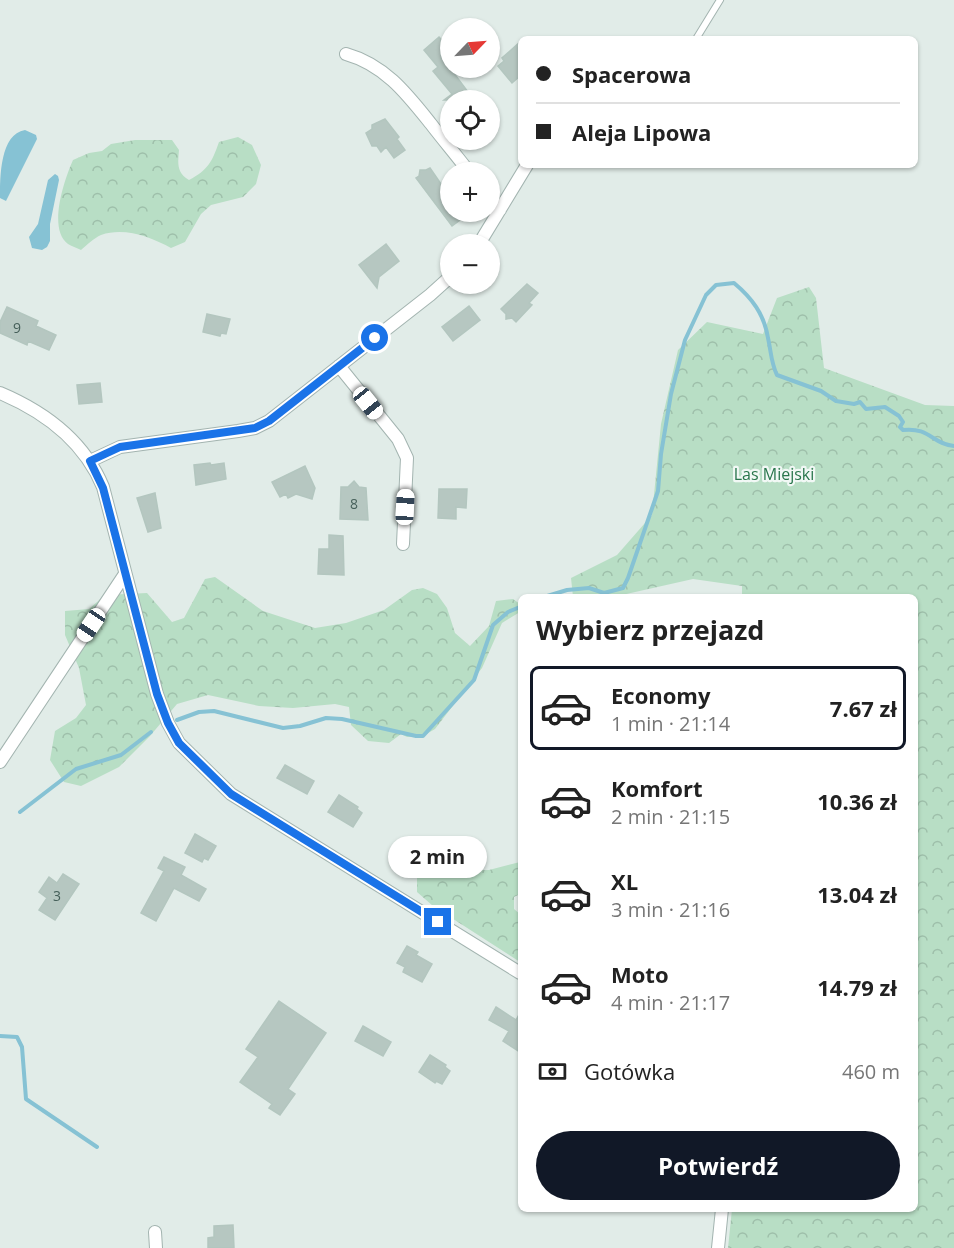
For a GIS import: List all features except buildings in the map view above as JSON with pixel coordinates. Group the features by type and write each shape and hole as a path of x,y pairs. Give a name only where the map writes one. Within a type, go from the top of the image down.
{"street":[{"path":"346,54 361,58 376,67 406,91 461,162"},
{"path":"500,210 524,168"},
{"path":"90,461 120,447 255,428 269,421 440,286"},
{"path":"339,366 398,439 407,458 403,544"},
{"path":"0,393 27,404 48,419 75,442 90,461 103,488 157,694 168,723 179,743 231,794 518,972"},
{"path":"0,762 125,574"},
{"path":"718,1248 722,1212"},
{"path":"155,1232 156,1248"}],"lane":[{"path":"698,36 720,0"}],"green space":[{"path":"238,137 252,145 261,165 256,184 243,197 211,205 201,214 185,242 171,248 146,237 119,232 101,235 81,250 68,244 62,237 58,216 62,191 73,160 89,153 102,151 111,144 135,140 172,140 179,150 180,171 189,180 201,173 208,165 219,142"},
{"name":"Las Miejski","path":"809,287 816,298 824,368 925,405 954,406 954,1248 728,1248 732,1212 918,1212 918,594 742,594 742,586 693,579 626,594 573,594 571,578 617,555 652,515 661,424 678,350 707,322 763,334 777,298"},
{"path":"215,577 263,611 315,628 346,623 384,610 412,590 423,588 437,594 447,608 455,633 470,646 489,626 496,601 513,599 518,603 518,613 502,623 482,668 435,729 423,736 407,737 401,734 389,743 368,741 351,725 349,707 335,704 293,708 259,706 208,695 177,704 150,736 119,767 81,786 64,782 50,760 55,731 76,718 86,705 79,668 65,635 65,611 89,609 105,595 147,593 172,622 184,618 205,579"},
{"path":"518,863 518,895 514,897 514,909 518,912 518,961 433,906 417,892 417,877 443,871 489,870"}],"water":[{"path":"25,130 36,135 37,139 6,201 0,198 3,158 11,139 17,133"},
{"path":"55,174 59,180 50,224 50,241 42,250 32,248 29,237 38,224 48,180"}],"waterway":[{"path":"554,594 589,588 604,593 623,588 658,491 661,454 671,394 685,340 706,295 716,285 734,283 756,307 764,321 777,375 821,391 836,401 854,404 860,402 866,409 885,407 899,416 903,422 900,427 903,430 919,431 947,445 954,446"},
{"path":"177,720 199,712 214,711 283,728 300,726 326,718 342,719 423,736 474,680 493,625 508,612 518,608"},
{"path":"20,812 76,769 121,755 151,732"},
{"path":"0,1036 17,1037 22,1047 26,1099 97,1147"}],"route":[{"path":"375,338 269,421 255,428 120,447 90,461 103,488 157,694 168,723 179,743 231,794 438,922"}]}
